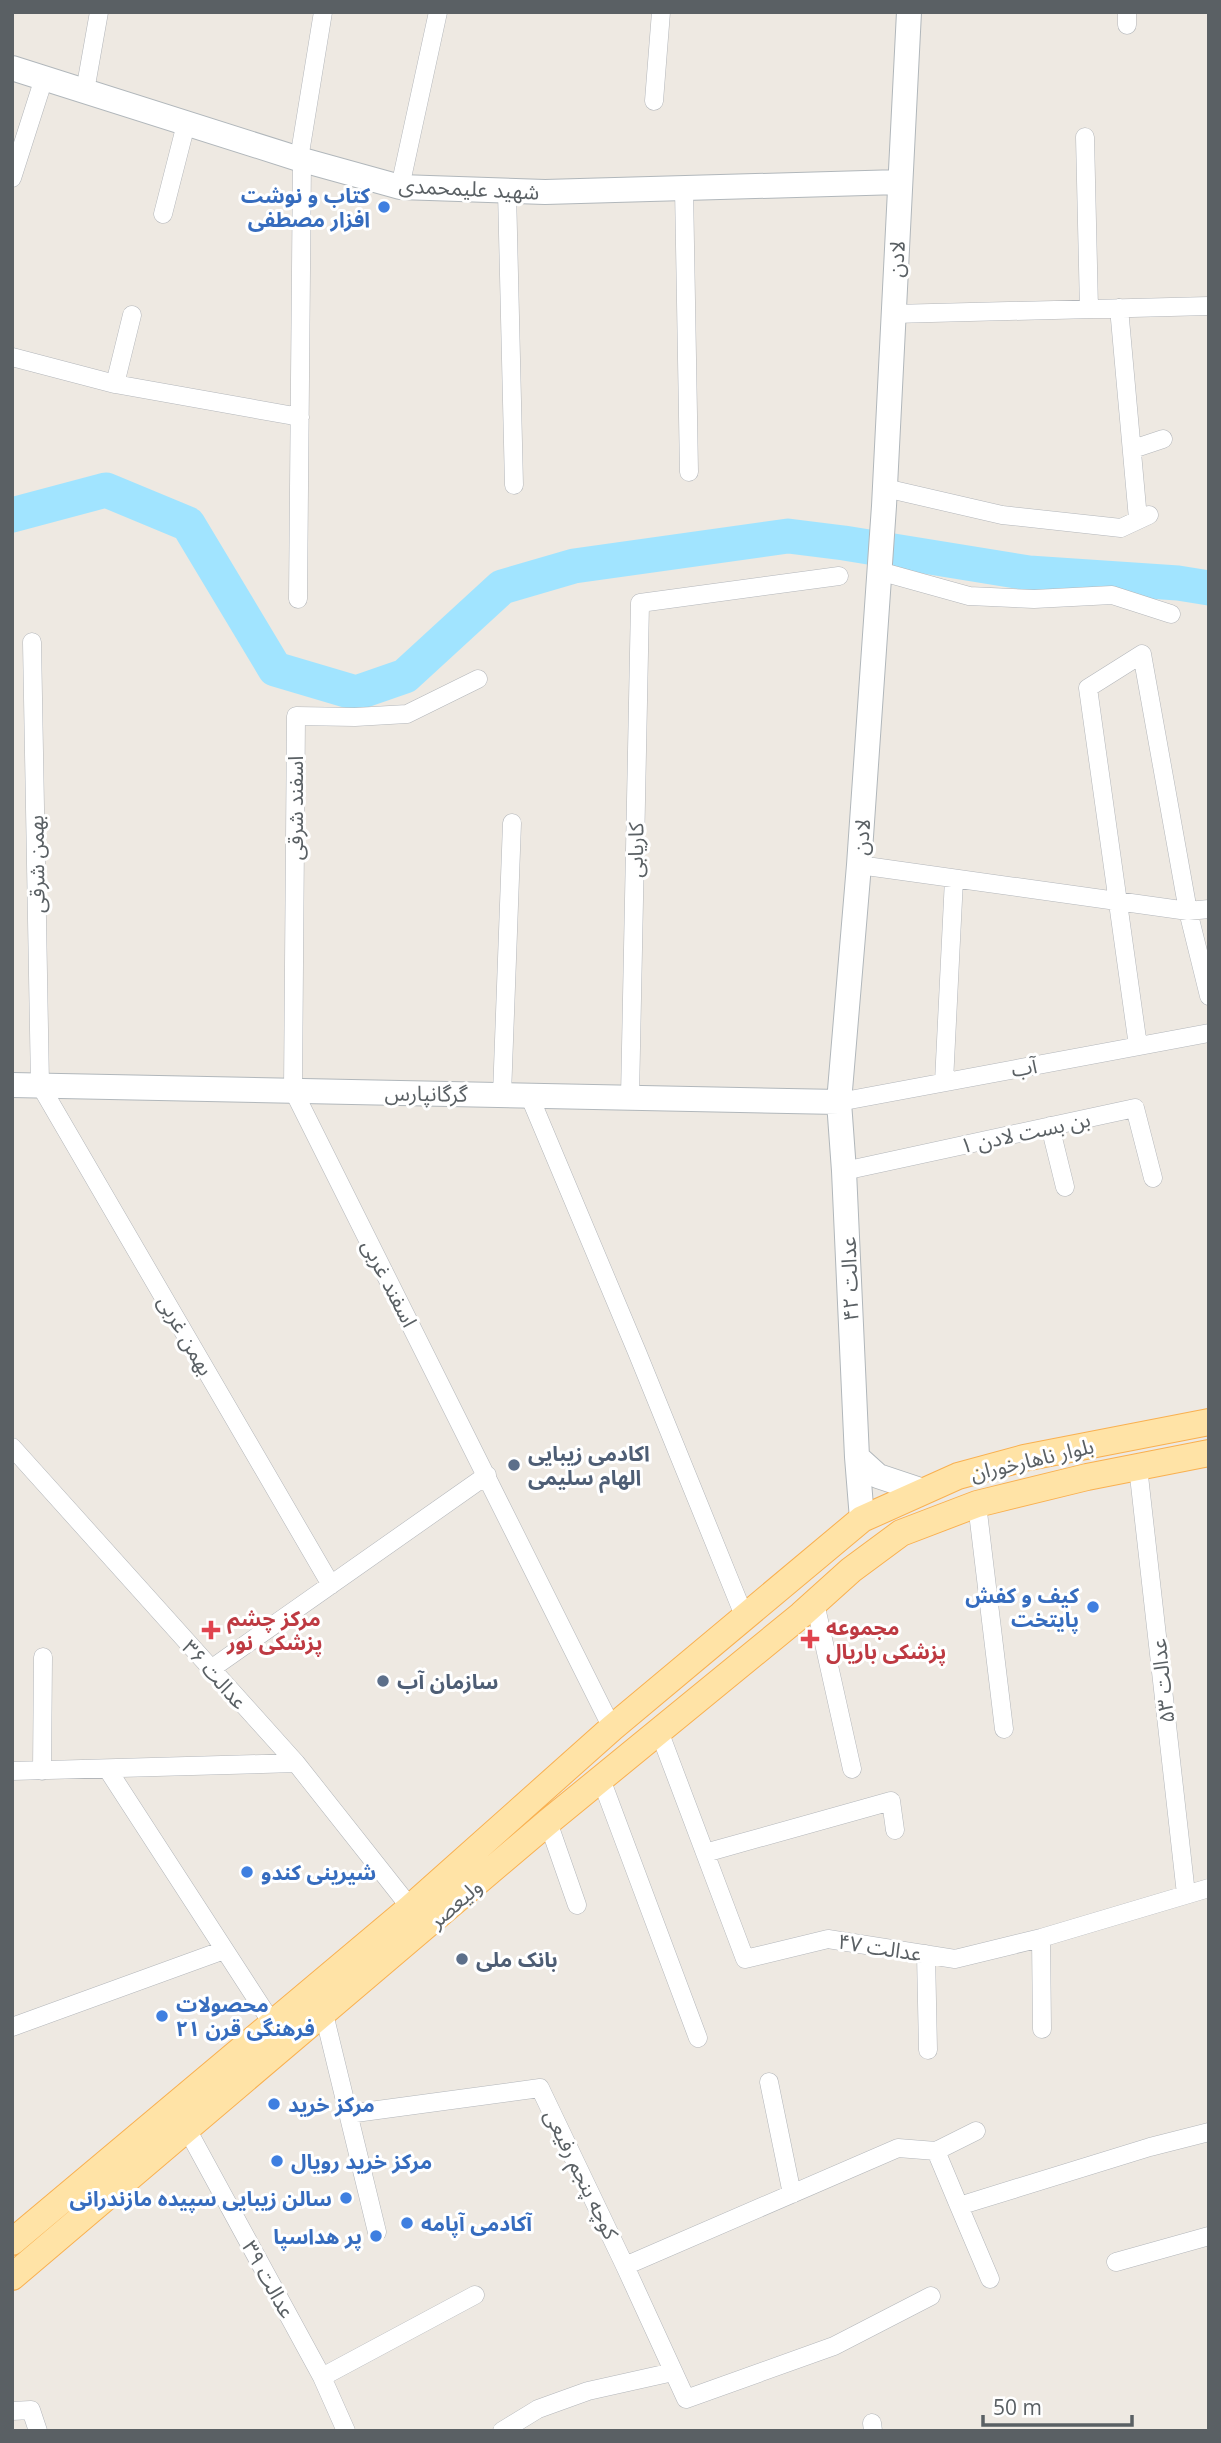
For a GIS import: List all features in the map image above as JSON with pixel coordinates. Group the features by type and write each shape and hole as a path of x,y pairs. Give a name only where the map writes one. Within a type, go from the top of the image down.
{"main road":[{"name":"لادن","path":"839,1102 859,865 884,497 909,12"},
{"name":"شهید علیمحمدی","path":"12,68 301,160 400,187 545,192 900,182"},
{"name":"گرگانپارس","path":"12,1085 839,1102"},
{"name":"عدالت ۴۲","path":"839,1102 856,1457 862,1519"},
{"name":"بلوار ناهارخوران","path":"862,1519 958,1476 1024,1458 1209,1422"},
{"name":"بلوار ناهارخوران","path":"901,1533 977,1504 1209,1453"},
{"path":"856,1457 878,1476 923,1491"},
{"name":"ولیعصر","path":"12,2277 324,2014 612,1728 862,1519"},
{"name":"ولیعصر","path":"12,2242 272,2023 548,1822 851,1570 901,1533"}],"street":[{"path":"85,91 99,12"},
{"path":"298,599 301,160 323,12"},
{"path":"400,187 438,12"},
{"path":"654,101 661,12"},
{"path":"12,178 44,78"},
{"path":"163,214 187,124"},
{"path":"1086,137 1089,309"},
{"path":"684,188 689,472"},
{"path":"507,191 514,485"},
{"path":"893,314 1209,306"},
{"path":"884,497 1002,515 1121,528 1144,517 1133,449 1119,308"},
{"path":"115,384 132,315"},
{"path":"12,357 115,384 300,417"},
{"path":"1133,449 1163,439"},
{"path":"878,572 969,596 1034,598 1112,595 1171,614"},
{"name":"کاریابی","path":"629,1097 640,603 839,576"},
{"name":"بهمن شرقی","path":"32,642 40,1085"},
{"path":"1138,1046 1088,688 1142,654 1188,912 1209,996"},
{"name":"اسفند شرقی","path":"293,1090 296,716 407,714 478,679"},
{"path":"502,1095 512,823"},
{"path":"859,865 1188,912 1209,909"},
{"path":"944,1082 954,879"},
{"name":"آب","path":"839,1102 1209,1033"},
{"name":"بهمن غربی","path":"40,1085 331,1585"},
{"name":"اسفند غربی","path":"293,1090 612,1728"},
{"path":"528,1095 637,1352 745,1618"},
{"name":"۱ بن بست لادن","path":"844,1171 1135,1108 1153,1178"},
{"path":"1050,1126 1065,1187"},
{"name":"عدالت ۳۶","path":"12,1447 296,1763 418,1918"},
{"name":"عدالت ۵۳","path":"1138,1467 1186,1894"},
{"path":"211,1669 487,1475"},
{"path":"977,1504 1004,1730"},
{"path":"815,1602 852,1769"},
{"path":"42,1771 43,1657"},
{"name":"عدالت ۴۷","path":"659,1731 746,1959 828,1939 955,1959 1041,1938 1209,1888"},
{"path":"12,1771 296,1763"},
{"path":"108,1770 272,2023"},
{"path":"601,1779 698,2038"},
{"path":"705,1853 891,1801 895,1830"},
{"path":"548,1822 577,1905"},
{"path":"1041,1938 1042,2029"},
{"path":"12,2027 224,1950"},
{"path":"926,1954 928,2050"},
{"path":"324,2014 377,2232"},
{"path":"769,2082 792,2194"},
{"name":"کوچه پنجم رفیعی","path":"348,2114 540,2088 686,2399 834,2346 931,2296"},
{"name":"عدالت ۳۹","path":"187,2129 322,2377 346,2431"},
{"path":"625,2266 898,2148 936,2151 976,2131"},
{"path":"959,2206 1150,2147 1209,2132"},
{"path":"936,2151 990,2279"},
{"path":"1116,2262 1209,2236"},
{"path":"322,2377 475,2295"},
{"path":"502,2431 538,2409 588,2391 673,2372"},
{"path":"12,2411 31,2410 38,2431"}],"waterway":[{"path":"12,515 106,490 188,524 275,669 356,693 405,676 502,587 574,566 788,536 1029,573 1178,583 1209,588"}],"place":[{"name":"کتاب و نوشت افزار مصطفی","path":"384,207"},
{"name":"اکادمی زیبایی الهام سلیمی","path":"514,1465"},
{"name":"کیف و کفش پایتخت","path":"1093,1607"},
{"name":"مرکز چشم پزشکی نور","path":"211,1630"},
{"name":"مجموعه پزشکی باریال","path":"810,1639"},
{"name":"سازمان آب","path":"383,1681"},
{"name":"شیرینی کندو","path":"247,1872"},
{"name":"بانک ملی","path":"462,1959"},
{"name":"محصولات فرهنگی قرن ۲۱","path":"162,2016"},
{"name":"مرکز خرید","path":"274,2104"},
{"name":"مرکز خرید رویال","path":"277,2161"},
{"name":"سالن زیبایی سپیده مازندرانی","path":"346,2198"},
{"name":"آکادمی آپامه","path":"407,2223"},
{"name":"پر هداسپا","path":"376,2236"}]}
